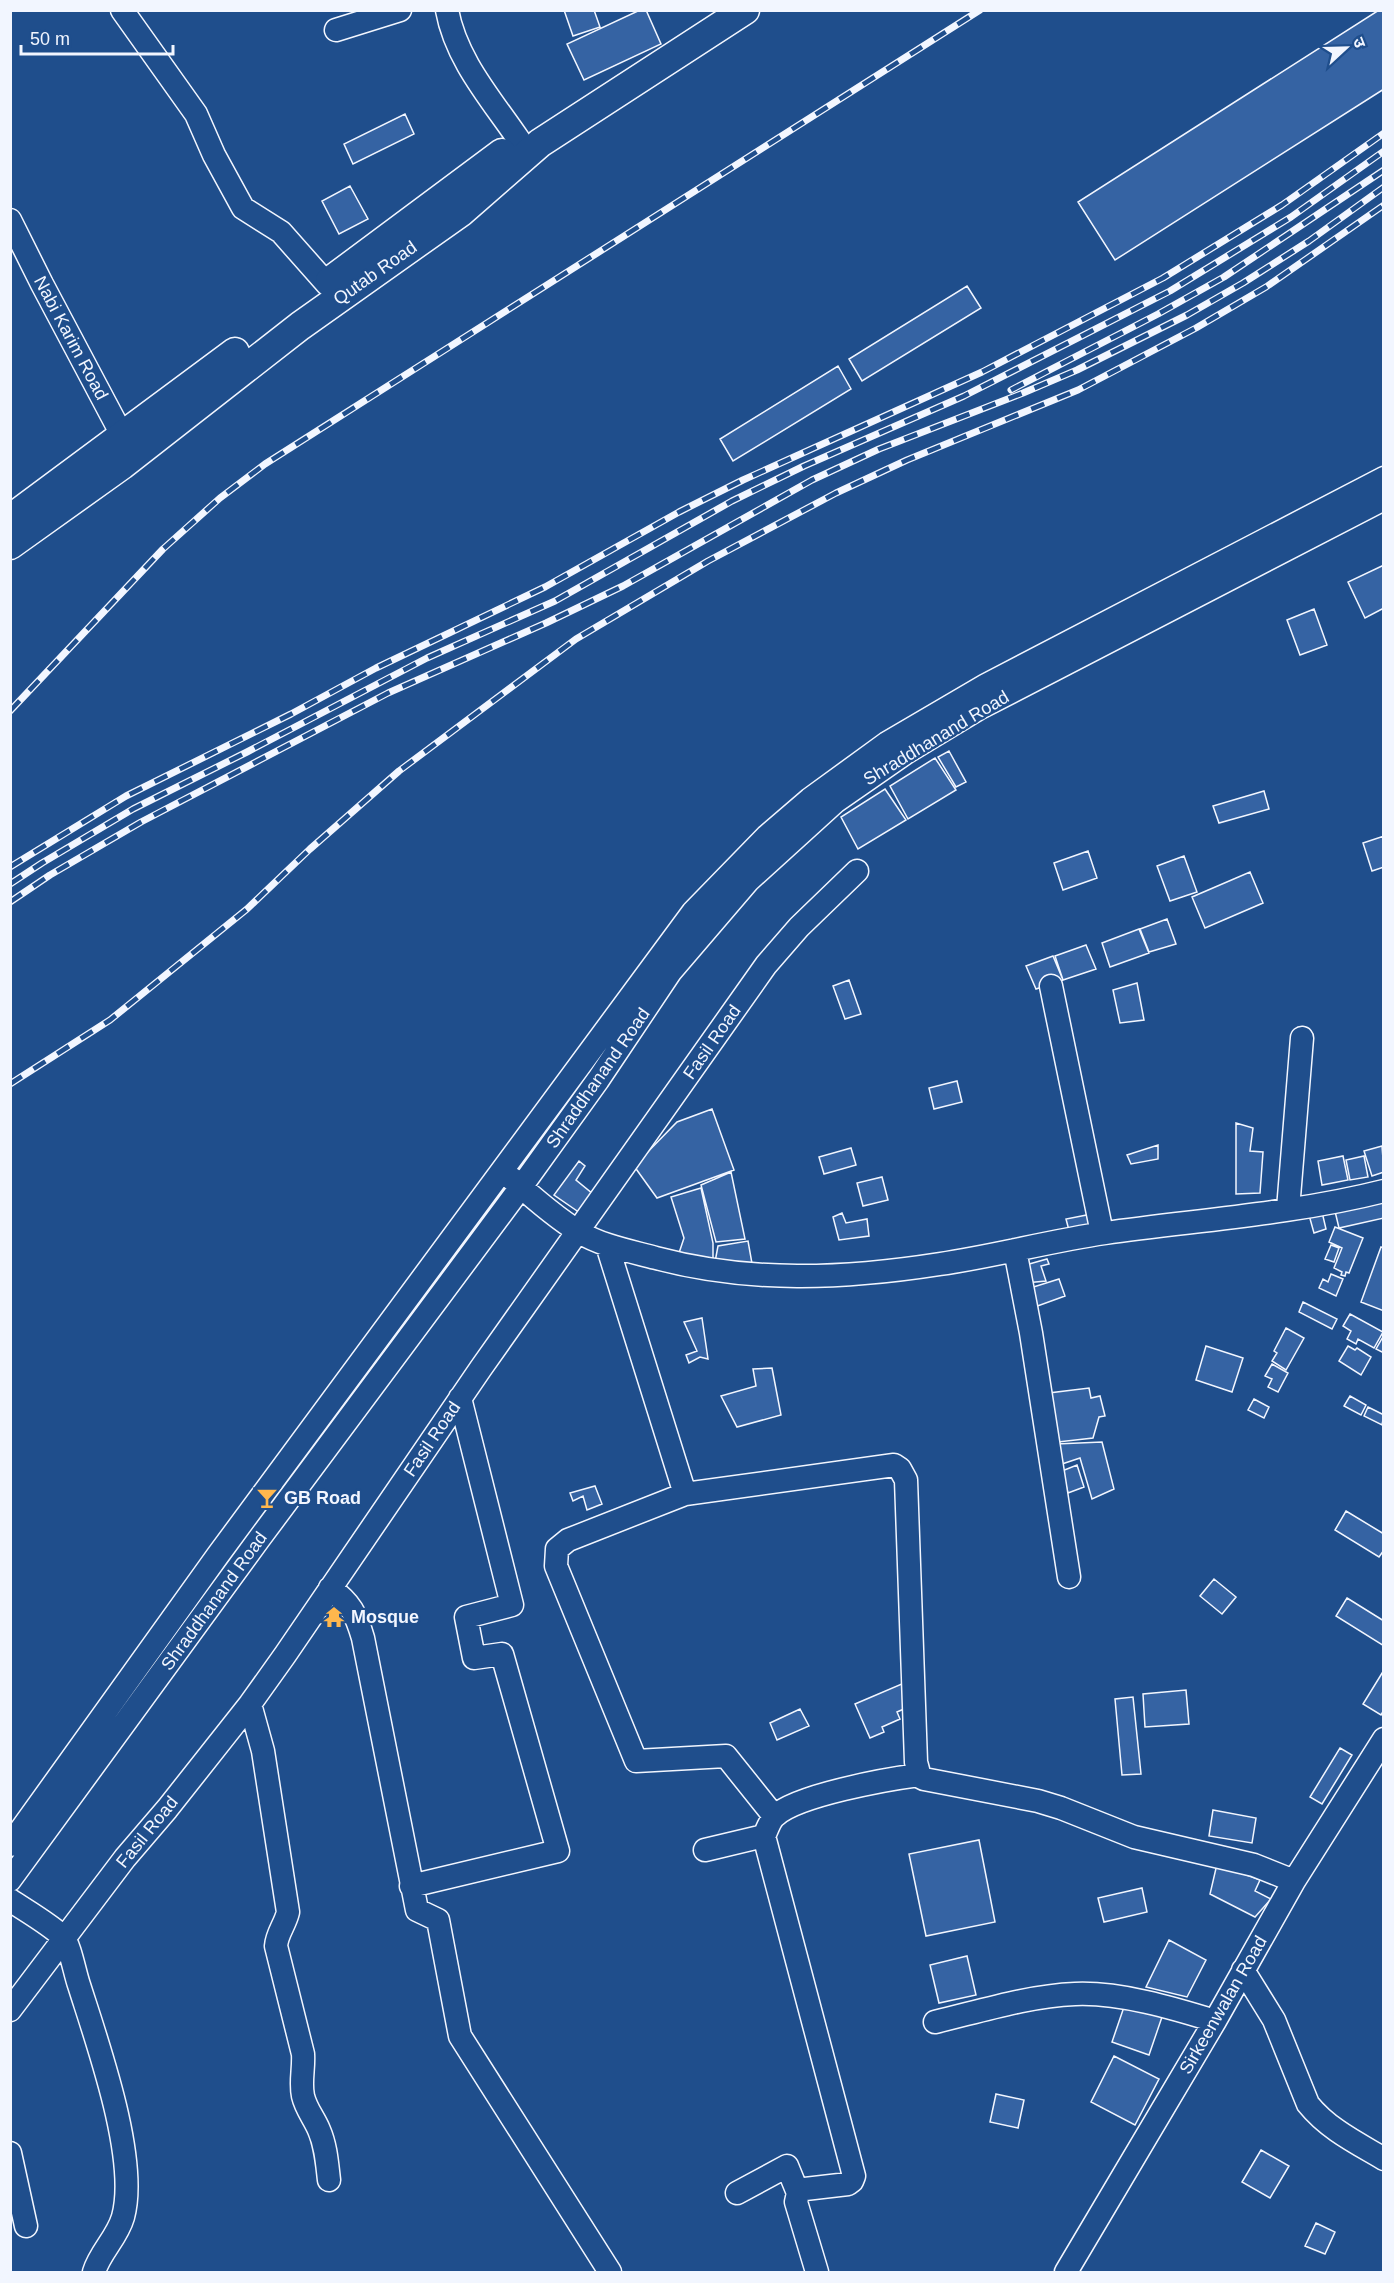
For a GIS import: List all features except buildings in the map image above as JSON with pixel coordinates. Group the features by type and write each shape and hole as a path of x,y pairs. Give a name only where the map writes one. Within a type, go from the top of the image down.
{"main road":[{"name":"Qutab Road","path":"10,545 327,284 519,140 712,10"},
{"name":"Qutab Road","path":"10,519 128,446 461,212 540,143 745,10"}],"street":[{"path":"122,10 196,114 214,155 243,208 281,232 327,284"},
{"path":"336,30 400,10"},
{"path":"447,10 451,31 465,60 519,140"},
{"name":"Nabi Karim Road","path":"10,220 128,446"},
{"name":"Shraddhanand Road","path":"10,1845 304,1438 693,912 767,836 810,800 887,743 986,686 1383,478"},
{"name":"Shraddhanand Road","path":"10,1880 521,1187 671,971 748,881 835,802 907,752 978,709 1383,499"},
{"name":"Fasil Road","path":"10,2010 125,1858 250,1704 460,1398 766,965 800,927 857,871"},
{"path":"1051,986 1102,1233"},
{"path":"1288,1209 1302,1038"},
{"path":"502,1170 579,1232 607,1245 684,1265 743,1274 788,1277 851,1276 941,1264 1102,1233 1288,1209 1383,1191"},
{"path":"607,1245 685,1494"},
{"path":"1014,1250 1031,1334 1069,1577"},
{"path":"411,1886 558,1851 502,1654 474,1658 466,1617 512,1605 460,1398"},
{"path":"304,1438 324,1452"},
{"path":"774,1816 726,1756 636,1761 556,1566 557,1549 568,1540 685,1494 894,1465 905,1474 916,1762 919,1775 924,1779 1038,1801 1134,1837 1254,1865 1294,1881"},
{"path":"330,1588 344,1598 356,1615 411,1886 417,1910 438,1920 460,2036 610,2272"},
{"path":"250,1704 263,1751 288,1912 286,1924 277,1934 276,1946 303,2054 304,2071 301,2084 303,2098 324,2144 330,2180"},
{"name":"Sirkeenwalan Road","path":"1066,2272 1215,2021 1294,1881 1383,1739"},
{"path":"798,2193 805,2189 848,2184 854,2176 764,1836 774,1816 797,1803 874,1782 919,1775"},
{"path":"705,1850 764,1836"},
{"path":"10,1900 64,1938 104,2066 122,2140 127,2185 124,2216 115,2237 98,2257 94,2272"},
{"path":"1243,1970 1274,2020 1308,2104 1316,2114 1336,2130 1383,2159"},
{"path":"935,2022 1021,2001 1078,1994 1147,2002 1215,2021"},
{"path":"10,2153 26,2226"},
{"path":"737,2193 787,2166 798,2193 796,2202 817,2272"}],"railway":[{"path":"10,711 163,549 220,498 265,464 980,10"},
{"path":"10,867 126,796 291,714 376,668 545,587 679,512 743,480 982,372 1163,278 1282,205 1384,133"},
{"path":"10,884 133,809 427,658 555,601 732,501 804,466 964,396 1170,291 1291,217 1384,151"},
{"path":"1011,390 1224,277 1384,170"},
{"path":"10,902 50,875 141,822 388,693 623,586 812,480 879,449 1077,370 1187,315 1309,241 1384,187"},
{"path":"10,1084 110,1020 247,909 310,849 399,771 576,639 708,561 836,493 907,460 1078,390 1196,328 1266,287 1384,205"}],"place":[{"name":"GB Road","path":"267,1498"},
{"name":"Mosque","path":"334,1617"}]}
